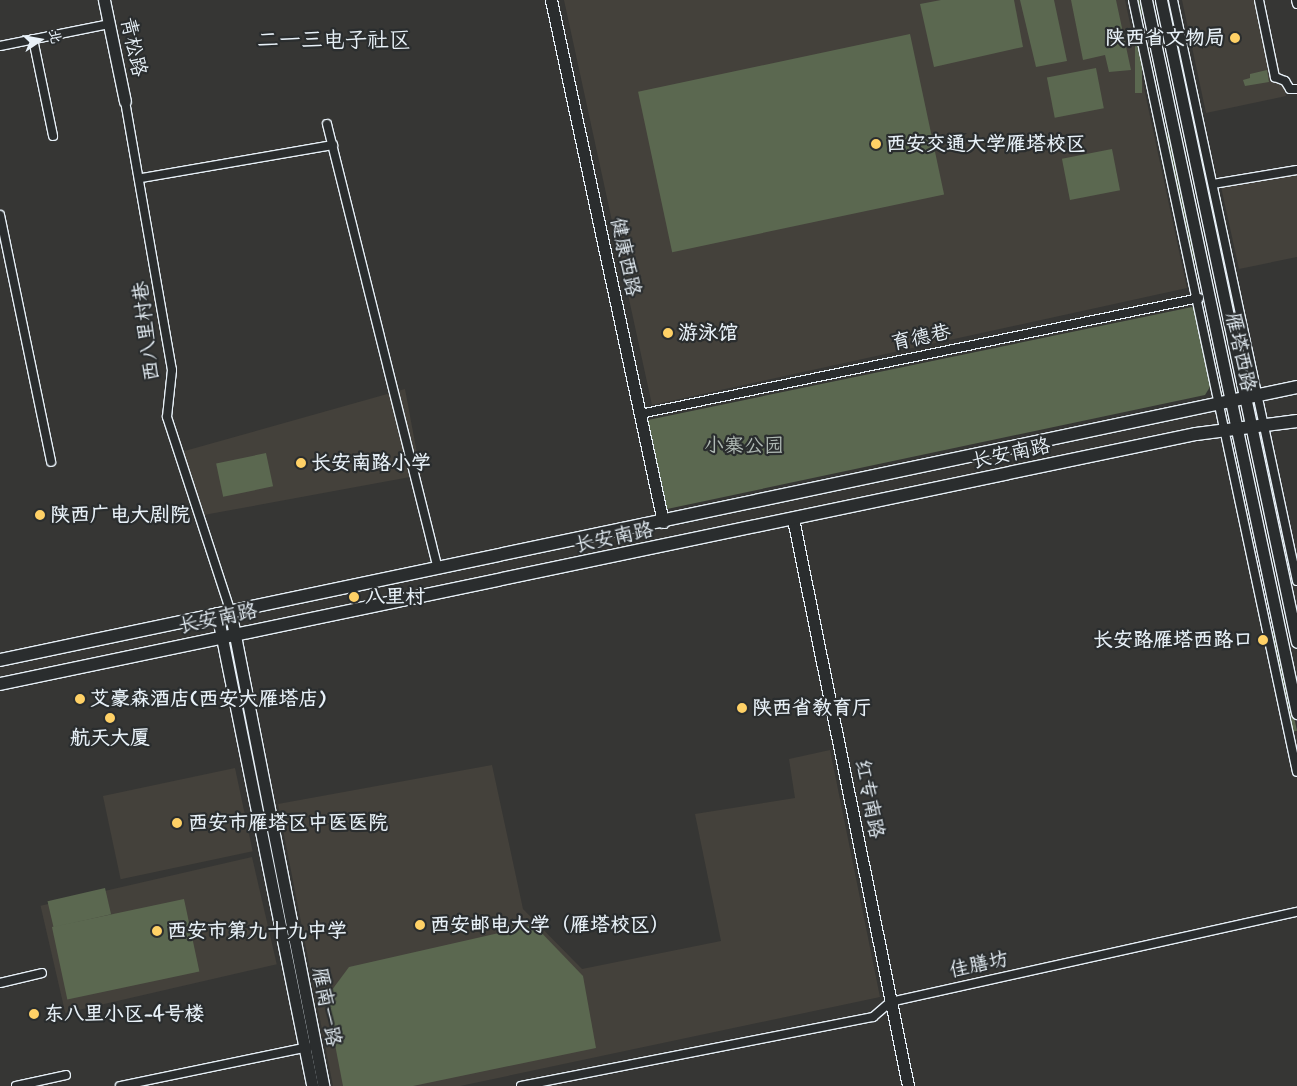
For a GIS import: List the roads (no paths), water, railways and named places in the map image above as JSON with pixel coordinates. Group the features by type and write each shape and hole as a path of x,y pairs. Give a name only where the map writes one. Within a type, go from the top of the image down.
{"main road":[{"name":"青松路","path":"104,0 125,101"},
{"name":"健康西路","path":"551,0 663,522"},
{"name":"雁塔西路","path":"1146,0 1208,296 1230,429 1297,712"},
{"name":"雁塔西路","path":"1161,0 1258,426 1297,642"},
{"name":"长安南路","path":"0,660 230,610 663,522 1297,387"},
{"name":"长安南路","path":"0,684 1230,429 1297,421"},
{"name":"红专南路","path":"794,519 908,1086"},
{"name":"雁南一路","path":"230,610 309,1047 312,1086"},
{"name":"雁南一路","path":"217,613 309,1047 323,1086"}],"street":[{"path":"1133,0 1196,298 1225,403"},
{"path":"1174,0 1213,184 1251,397"},
{"path":"1259,0 1276,78 1297,89"},
{"path":"0,46 109,24"},
{"path":"33,39 53,136"},
{"name":"西八里村巷","path":"125,101 142,178 172,370 167,417 230,610"},
{"path":"327,124 438,568"},
{"path":"142,178 333,145"},
{"path":"1213,184 1297,170"},
{"path":"0,215 51,462"},
{"name":"育德巷","path":"640,414 1208,296"},
{"path":"1258,426 1297,581"},
{"path":"1230,429 1297,772"},
{"name":"佳膳坊","path":"520,1086 873,1017 890,1002 1297,912"},
{"path":"0,983 42,973"},
{"path":"120,1086 309,1047"},
{"path":"16,1086 66,1075"}],"place":[{"name":"陕西省文物局","path":"1235,38"},
{"name":"西安交通大学雁塔校区","path":"876,144"},
{"name":"游泳馆","path":"668,333"},
{"name":"长安南路小学","path":"301,463"},
{"name":"陕西广电大剧院","path":"40,515"},
{"name":"八里村","path":"354,597"},
{"name":"长安路雁塔西路口","path":"1263,640"},
{"name":"艾豪森酒店(西安大雁塔店)","path":"80,699"},
{"name":"陕西省教育厅","path":"742,708"},
{"name":"航天大厦","path":"110,718"},
{"name":"西安市雁塔区中医医院","path":"177,823"},
{"name":"西安邮电大学（雁塔校区）","path":"420,925"},
{"name":"西安市第九十九中学","path":"157,931"},
{"name":"东八里小区-4号楼","path":"34,1014"}],"district":[{"name":"二一三电子社区","path":"334,42"}],"park label":[{"name":"小寨公园","path":"744,446"}]}
